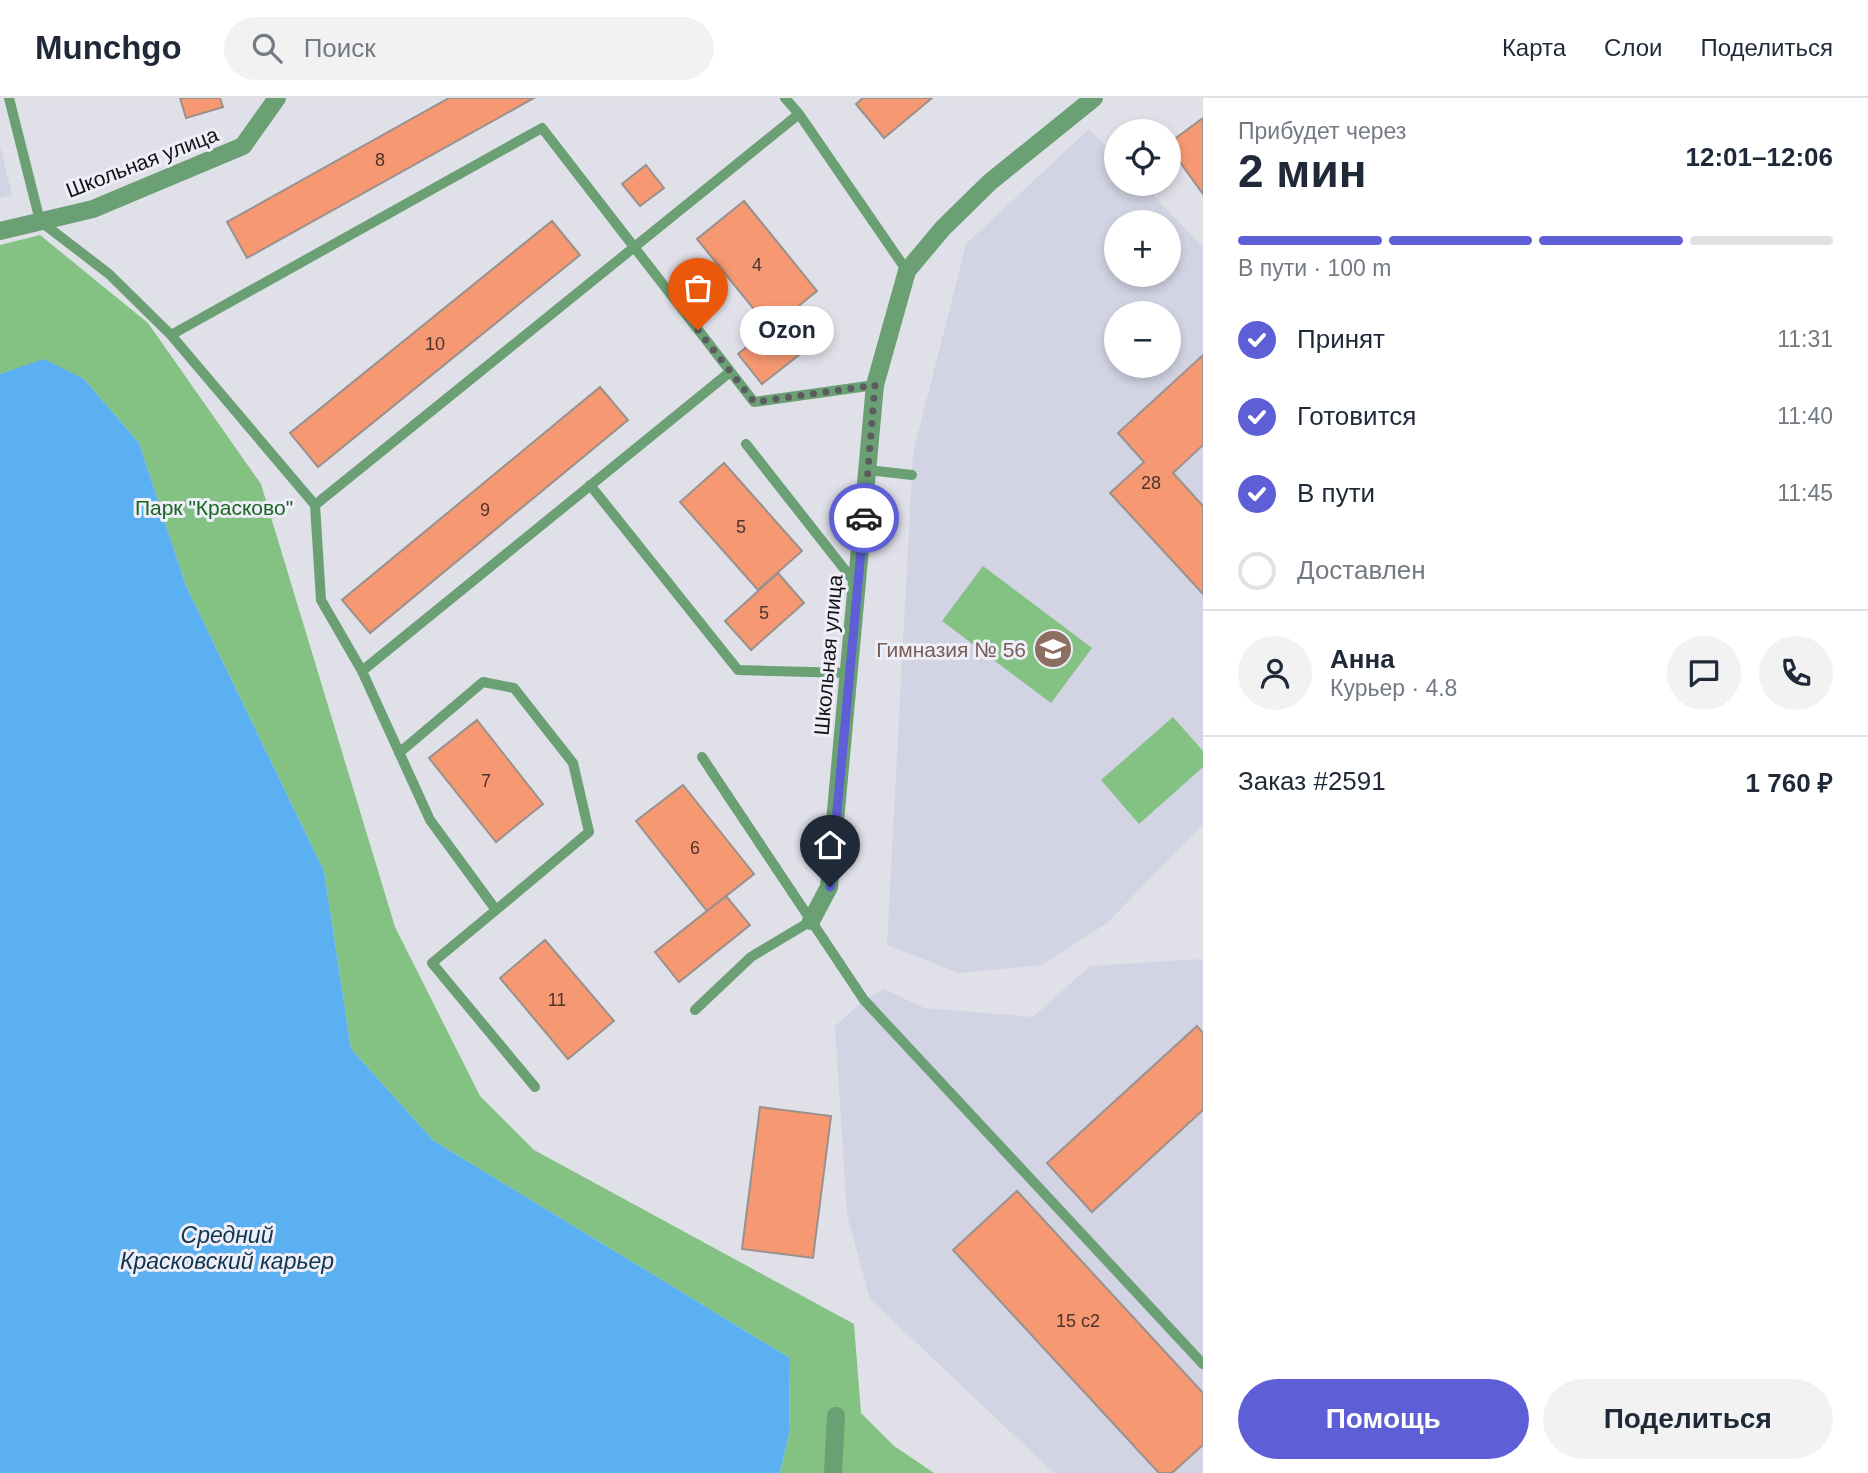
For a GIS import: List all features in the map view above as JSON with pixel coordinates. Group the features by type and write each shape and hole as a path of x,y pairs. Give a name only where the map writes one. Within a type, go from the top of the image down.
{"street":[{"name":"Школьная улица","path":"0,231 93,209 243,146 277,98"},
{"name":"Школьная улица","path":"811,921 830,887 875,385 907,271 943,228 990,182 1094,98"},
{"path":"834,1473 836,1416"}],"lane":[{"path":"9,98 40,221 110,274 171,335 315,505 321,600 362,671 430,820 496,910"},
{"path":"785,98 799,114 907,271"},
{"path":"315,505 799,114"},
{"path":"171,335 541,128 754,402 875,385"},
{"path":"362,671 730,372"},
{"path":"747,444 858,586"},
{"path":"868,470 912,475"},
{"path":"590,485 738,670 849,673"},
{"path":"399,753 482,682 514,688 573,763 589,832 432,963 535,1087"},
{"path":"702,757 864,1000 1203,1364"},
{"path":"695,1010 751,957 811,921"}],"shaded area":[{"name":"Гимназия № 56","path":"1089,129 1104,145 1104,196 1154,196 1167,210 1104,210 1104,287 1181,287 1181,224 1203,247 1203,824 1107,923 1042,965 959,973 887,945 913,454 966,244"},
{"path":"0,146 12,195 0,198"},
{"path":"1203,959 1203,1473 1054,1473 870,1299 847,1215 835,1026 864,1000 884,989 924,1008 1033,1017 1090,966"}],"green space":[{"name":"Парк \"Красково\"","path":"40,235 148,323 261,484 395,927 480,1096 534,1150 854,1324 861,1413 894,1446 934,1473 780,1473 789,1434 790,1358 434,1141 351,1049 324,871 186,586 139,443 84,379 44,360 0,374 0,245"},
{"path":"983,566 1092,648 1051,703 942,621"},
{"path":"1173,717 1203,751 1203,767 1139,824 1101,780"}],"water":[{"name":"Средний Красковский карьер","path":"44,359 84,379 139,443 186,586 324,871 351,1049 434,1141 790,1358 789,1434 780,1473 0,1473 0,374"}],"building":[{"path":"180,98 220,98 223,107 186,118"},
{"path":"449,98 534,98 247,258 227,222"},
{"path":"863,98 932,98 884,138 856,104"},
{"path":"1203,118 1203,194 1181,164 1181,134"},
{"path":"646,165 664,188 640,206 622,184"},
{"path":"744,201 817,291 770,329 697,239"},
{"path":"552,221 580,255 318,467 290,433"},
{"path":"793,310 818,340 762,384 738,354"},
{"path":"1203,355 1203,445 1173,473 1203,506 1203,594 1110,493 1144,462 1118,433"},
{"path":"600,387 628,420 370,633 342,600"},
{"path":"724,463 802,551 758,590 680,502"},
{"path":"778,573 804,603 751,650 725,621"},
{"path":"477,720 543,804 496,842 429,758"},
{"path":"683,785 754,874 707,911 636,821"},
{"path":"726,896 750,925 679,982 655,952"},
{"path":"545,940 614,1021 568,1059 500,978"},
{"path":"1197,1026 1203,1033 1203,1110 1092,1212 1047,1163"},
{"path":"760,1107 831,1116 813,1258 742,1249"},
{"path":"1017,1191 1203,1393 1203,1445 1172,1473 1159,1473 953,1250"}],"way so far":[{"path":"698,330 754,402 875,385 864,518"}],"place":[{"name":"Ozon","path":"698,330"},
{"name":"Гимназия № 56","path":"1053,649"}],"route":[{"path":"830,887 864,518"}]}
